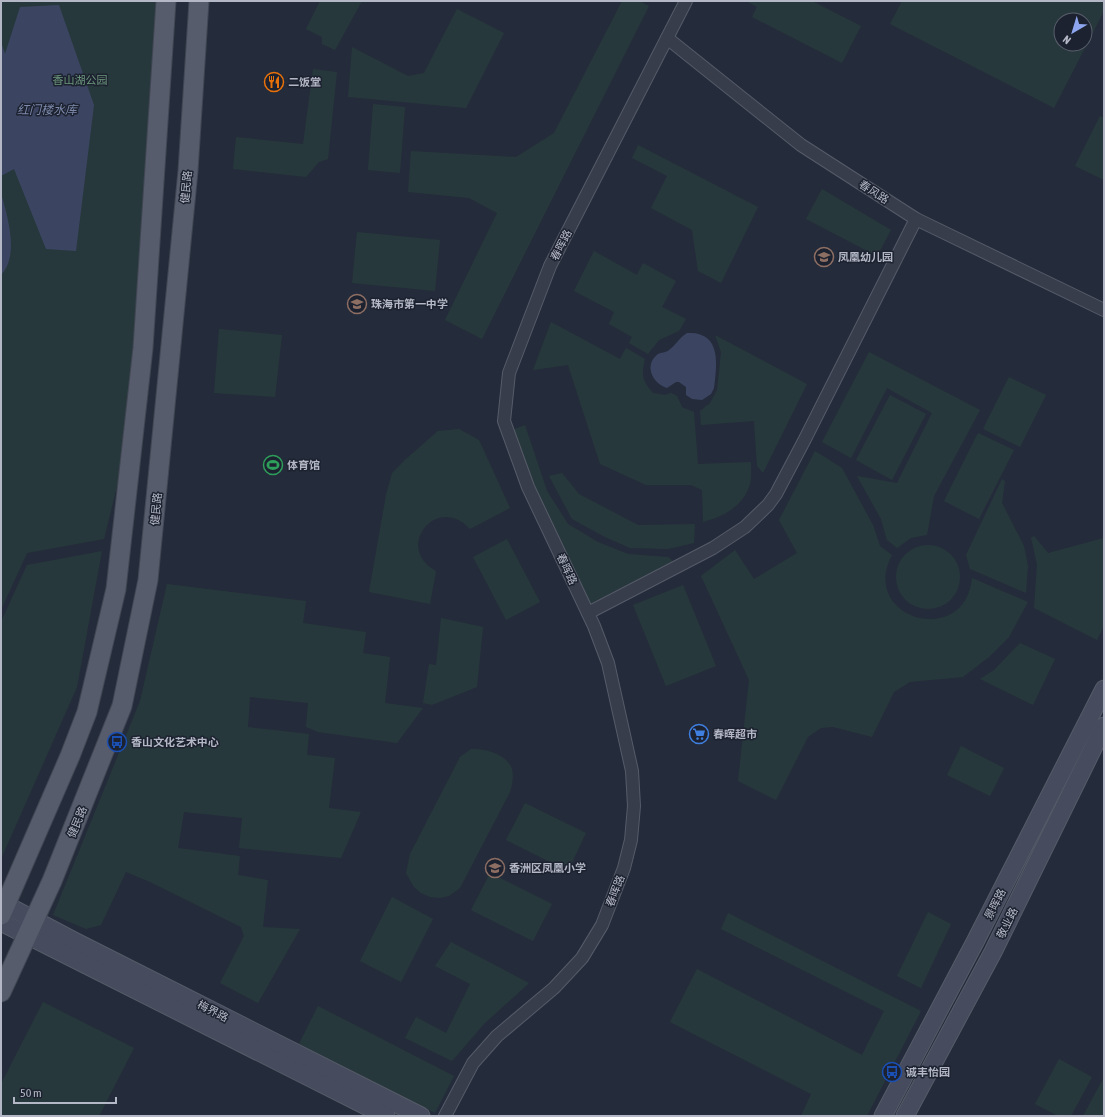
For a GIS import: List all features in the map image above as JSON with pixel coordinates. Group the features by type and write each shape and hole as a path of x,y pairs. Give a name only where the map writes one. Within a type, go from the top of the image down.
{"main road":[{"path":"166,1 143,348 116,589 87,712 3,914 386,1116"},
{"name":"健民路","path":"1,992 31,928 85,802 122,706 148,580 188,171 199,1"},
{"name":"景晖路","path":"883,1116 976,942 1104,689"},
{"name":"敬业路","path":"905,1116 993,952 1104,726"},
{"name":"梅界路","path":"31,928 421,1116"}],"street":[{"name":"春晖路","path":"445,1116 473,1063 498,1036 554,988 582,958 602,925 626,861 632,840 634,806 632,771 608,664 588,613 528,487 504,421 509,373 550,266 686,1"},
{"name":"春风路","path":"667,38 801,145 916,219 1104,310"},
{"path":"588,613 713,548 744,527 768,505 776,494 805,439 916,219"}],"green space":[{"name":"香山湖公园","path":"1,1 166,1 136,410 104,539 27,553 1,610"},
{"path":"320,1 362,1 335,50 322,44 322,37 306,29"},
{"path":"622,1 639,1 649,6 482,339 445,320 497,213 469,198 408,192 411,151 516,157 554,133"},
{"path":"746,1 812,1 861,26 842,63 752,17 757,7"},
{"path":"902,1 1104,1 1104,11 1093,32 1093,12 1053,12 1053,52 1083,52 1054,108 890,24"},
{"path":"457,9 504,33 466,108 348,97 352,47 408,76 424,73"},
{"path":"313,69 337,72 328,159 319,162 306,177 233,169 236,137 303,144"},
{"path":"373,104 405,107 400,173 368,170"},
{"path":"1100,116 1104,118 1104,180 1075,166"},
{"path":"638,145 758,207 721,283 698,271 692,230 651,208 667,176 632,158"},
{"path":"822,189 891,230 877,256 806,219"},
{"path":"357,232 440,240 435,291 352,283"},
{"path":"594,251 637,275 643,263 676,281 662,307 686,319 679,331 659,340 648,354 629,343 632,337 609,324 614,312 574,291"},
{"path":"551,322 620,359 626,348 645,359 643,378 653,393 665,395 671,393 677,396 682,407 694,412 698,464 751,462 750,484 742,500 724,514 703,522 702,490 691,485 646,485 600,464 568,365 533,370"},
{"path":"219,329 282,335 275,397 214,393"},
{"path":"715,335 807,384 763,473 757,466 754,421 701,425 700,411 710,403 717,390 721,352"},
{"path":"869,352 980,410 934,496 927,535 911,538 897,548 887,540 881,519 857,476 897,483 932,413 887,388 851,458 822,442"},
{"path":"1009,377 1046,395 1020,447 983,429"},
{"path":"890,395 926,414 892,480 856,460"},
{"path":"525,425 547,491 568,524 598,542 628,554 668,557 673,561 590,604 533,489 512,430"},
{"path":"459,429 479,440 510,508 470,529 457,520 445,517 433,520 424,528 419,538 419,550 424,561 436,571 430,604 369,592 386,495 392,473 438,431"},
{"path":"978,433 1014,450 979,519 944,501"},
{"path":"815,451 842,468 873,525 880,546 892,555 885,577 889,595 901,609 917,617 935,619 952,614 965,600 972,578 1028,602 1009,637 989,657 963,677 910,682 894,692 872,737 833,727 821,728 808,737 776,800 738,781 749,680 701,576 735,550 754,579 797,553 779,520"},
{"path":"562,473 579,494 638,525 695,524 694,543 668,549 630,548 603,536 572,519 549,476"},
{"path":"1002,479 1005,481 1002,503 1024,546 1028,566 1026,593 970,569 966,555"},
{"path":"1034,536 1048,553 1104,538 1104,626 1097,640 1034,608 1037,564 1031,538"},
{"path":"507,539 540,602 506,620 473,557"},
{"path":"928,545 946,551 954,559 960,577 954,595 946,603 928,609 910,603 902,595 896,577 902,559 910,551"},
{"path":"102,551 77,687 1,859 1,622 27,565"},
{"path":"167,584 306,601 303,623 366,632 363,653 390,657 385,703 423,708 397,743 318,732 306,727 308,703 250,697 248,727 309,734 307,755 335,758 329,808 361,812 341,858 239,848 242,818 184,812 178,848 240,856 238,875 268,880 263,927 300,929 258,1003 220,983 244,936 241,927 150,882 126,872 101,925 86,929 53,915 140,701"},
{"path":"683,585 716,666 666,686 633,605"},
{"path":"441,618 483,627 477,687 432,705 423,703 429,664 436,665"},
{"path":"1020,643 1055,659 1033,705 980,679 994,670"},
{"path":"961,746 1004,768 990,796 947,775"},
{"path":"471,749 489,751 505,759 513,772 511,789 460,888 449,896 440,898 430,897 421,893 414,887 406,873 410,854 460,757"},
{"path":"525,803 586,833 568,871 506,840"},
{"path":"490,873 552,904 533,941 471,910"},
{"path":"392,897 433,919 401,982 360,961"},
{"path":"928,912 951,924 921,988 897,976"},
{"path":"728,913 921,1011 867,1116 801,1116 811,1094 670,1022 697,969 862,1055 884,1011 721,929"},
{"path":"451,942 529,983 484,1024 452,1061 405,1038 416,1017 446,1033 470,984 435,966"},
{"path":"43,1002 134,1048 99,1116 1,1116 1,1084"},
{"path":"318,1006 454,1076 435,1113 299,1044"},
{"path":"1059,1059 1092,1077 1071,1116 1058,1116 1035,1104"},
{"path":"1104,1077 1104,1116 1083,1116"}],"water":[{"name":"红门楼水库","path":"59,5 94,105 76,251 46,249 14,169 1,176 1,42 5,54 20,7"},
{"path":"1,193 9,223 11,246 7,267 1,275"},
{"path":"687,333 698,334 706,338 712,343 715,351 716,369 714,388 711,394 702,400 692,399 686,395 686,387 679,382 676,382 667,388 662,386 652,374 651,363 654,358 658,354 668,351"}],"place":[{"name":"二饭堂","path":"274,82"},
{"name":"凤凰幼儿园","path":"824,257"},
{"name":"珠海市第一中学","path":"357,304"},
{"name":"体育馆","path":"273,465"},
{"name":"春晖超市","path":"699,734"},
{"name":"香山文化艺术中心","path":"117,742"},
{"name":"香洲区凤凰小学","path":"495,868"},
{"name":"诚丰怡园","path":"892,1072"}]}
